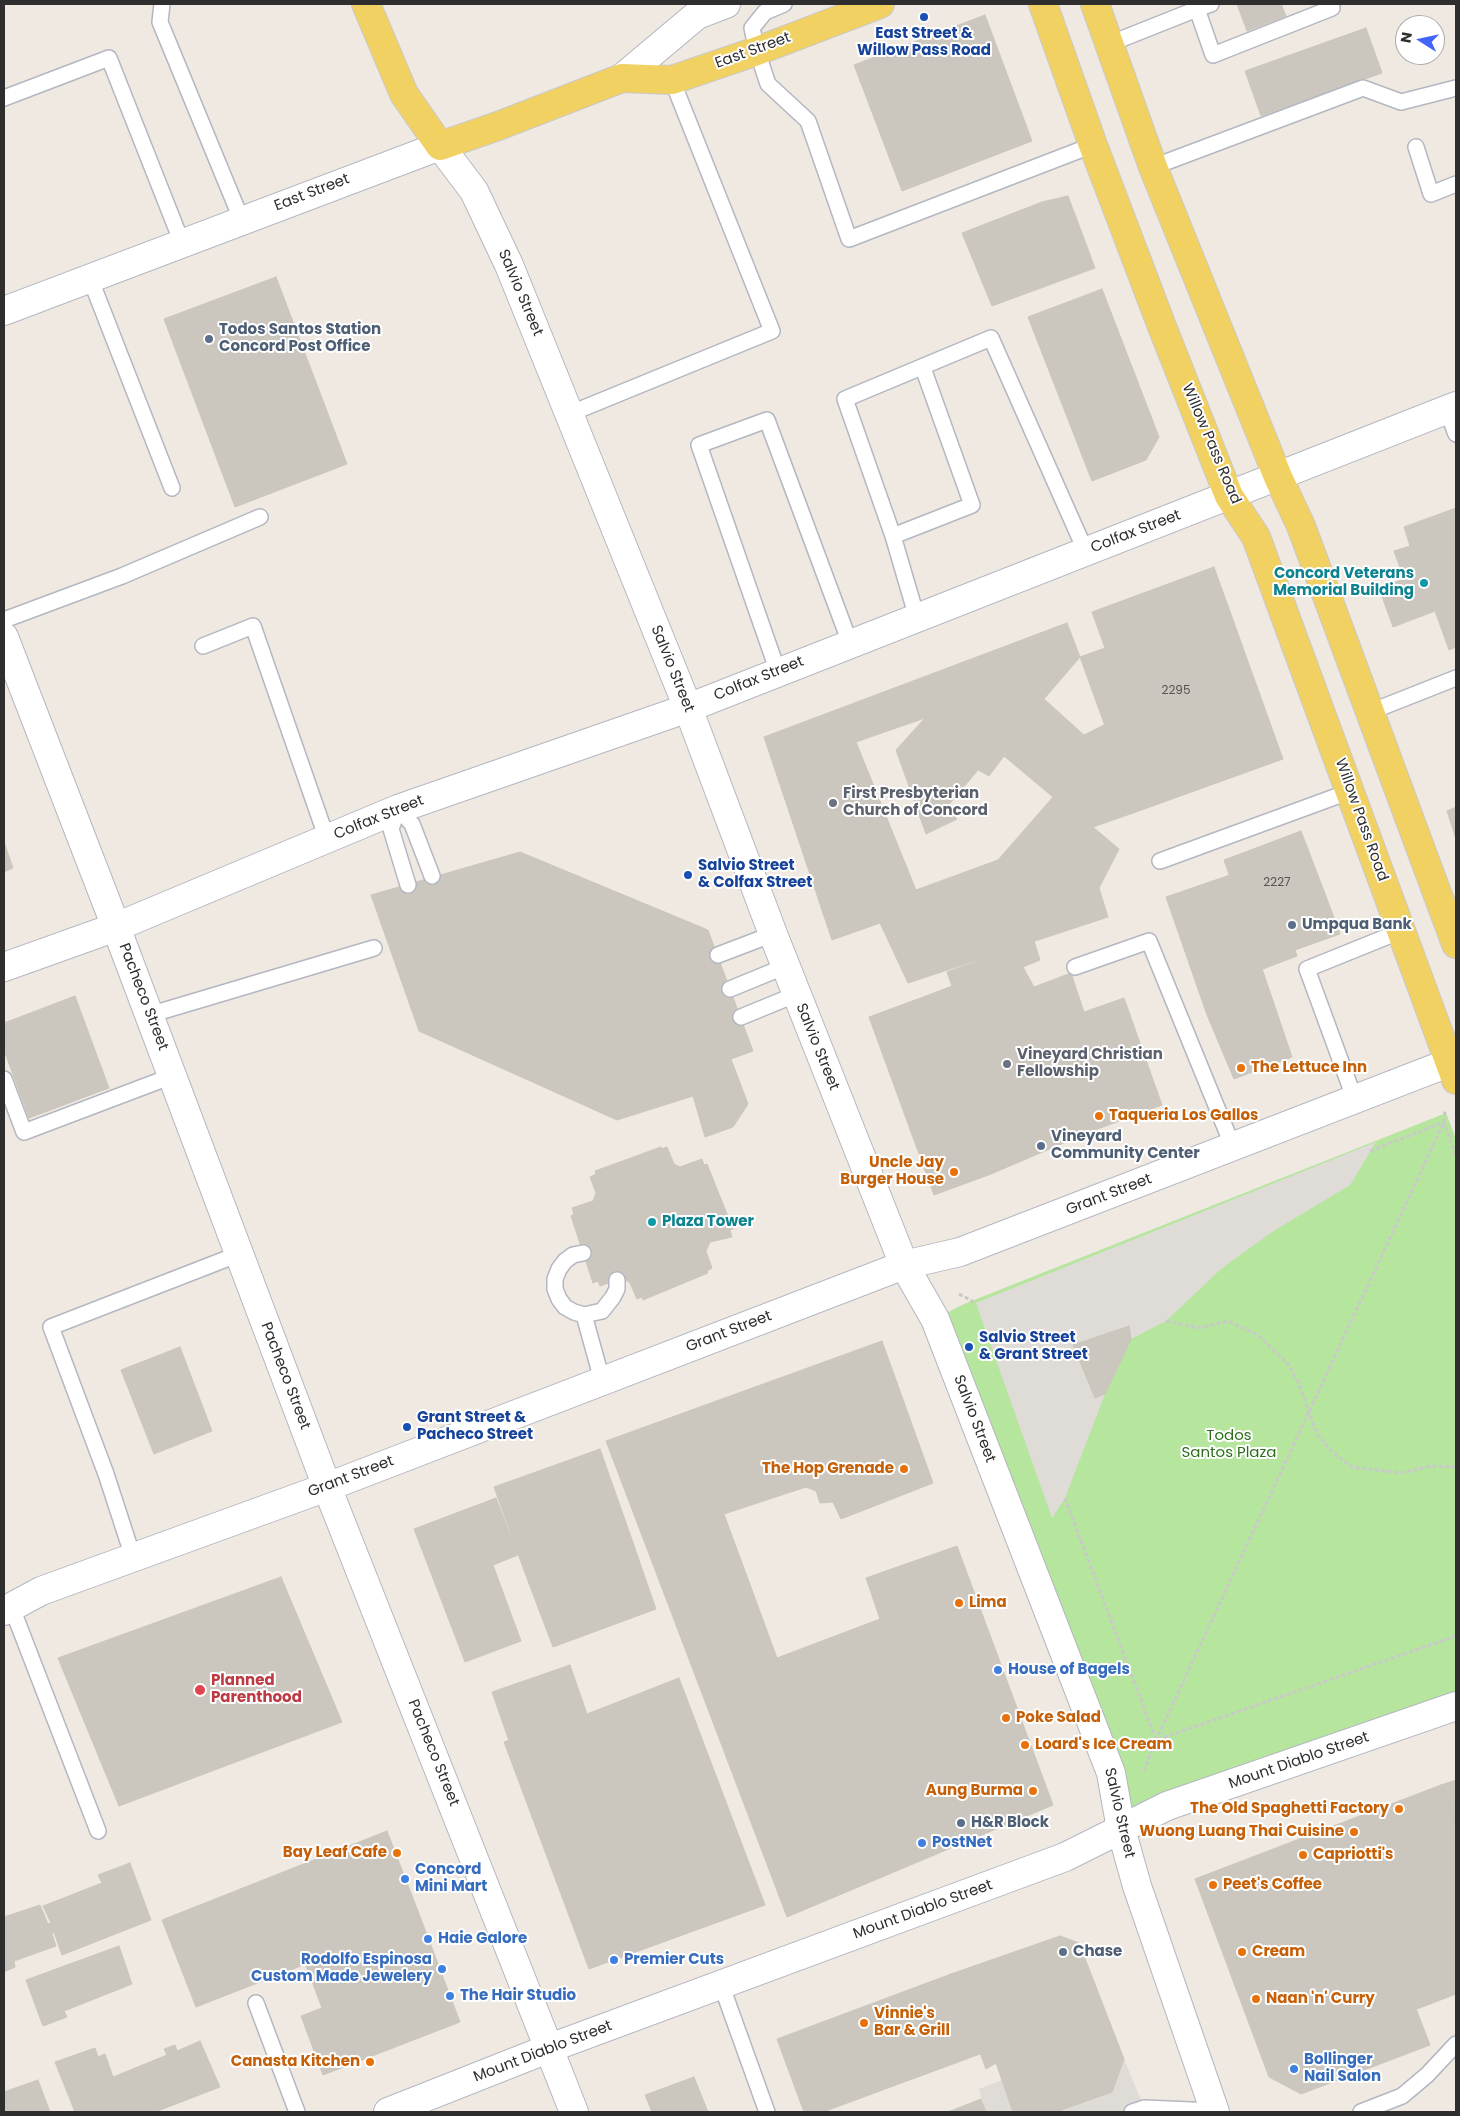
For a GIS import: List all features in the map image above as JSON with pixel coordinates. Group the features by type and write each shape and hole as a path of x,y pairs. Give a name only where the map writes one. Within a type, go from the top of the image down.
{"main road":[{"name":"Salvio Street","path":"366,4 404,94 440,146"},
{"name":"East Street","path":"440,146 498,126 622,78 672,80 757,51 880,4"},
{"name":"Willow Pass Road","path":"1043,4 1093,145 1229,496 1256,537 1401,931 1454,1067"},
{"path":"1095,4 1153,167 1278,477 1301,526 1456,944"}],"street":[{"name":"East Street","path":"622,78 697,15 726,4"},
{"name":"East Street","path":"4,311 440,146"},
{"name":"Salvio Street","path":"440,146 474,191 509,265 688,708 773,934 904,1265 936,1320 1111,1773 1121,1829 1137,1886 1214,2112"},
{"name":"Colfax Street","path":"4,967 116,927 398,809 688,708 1278,477 1453,417"},
{"name":"Pacheco Street","path":"4,637 9,667 116,927 327,1487 574,2112"},
{"name":"Grant Street","path":"8,1609 41,1591 327,1487 904,1265 960,1252 1355,1100 1454,1067"},
{"name":"Mount Diablo Street","path":"388,2112 550,2048 1065,1856 1167,1806 1456,1706"}],"lane":[{"path":"162,4 160,22 242,221"},
{"path":"784,4 765,12 752,28 757,51 768,84 808,121 849,239 1093,145"},
{"path":"1109,44 1201,6 1213,55 1332,8 1330,4"},
{"path":"4,98 110,58 182,243"},
{"path":"569,414 772,331 672,80"},
{"path":"1153,167 1363,88 1401,102 1456,88"},
{"path":"1416,147 1431,194 1456,184"},
{"path":"90,278 172,488"},
{"path":"917,618 893,536 845,399 991,338 1086,552"},
{"path":"893,536 972,506 922,368"},
{"path":"778,672 699,444 767,420 850,643"},
{"path":"4,620 122,576 260,517"},
{"path":"203,646 253,626 327,839"},
{"path":"1370,712 1456,678"},
{"path":"1160,861 1351,791"},
{"path":"408,884 391,829 398,809 412,824 432,876"},
{"path":"1355,1100 1307,969 1401,931"},
{"path":"718,955 773,934"},
{"path":"1075,967 1148,941 1232,1147"},
{"path":"149,1015 374,948"},
{"path":"730,989 786,966"},
{"path":"741,1017 797,994"},
{"path":"4,1080 24,1132 172,1076"},
{"path":"583,1253 573,1255 558,1269 555,1289 565,1307 584,1315 602,1311 608,1305 617,1289 616,1280"},
{"path":"133,1557 106,1474 51,1327 240,1254"},
{"path":"584,1315 602,1380"},
{"path":"8,1609 98,1831"},
{"path":"721,1984 767,2112"},
{"path":"256,2003 297,2112"},
{"path":"1361,2112 1402,2096 1427,2075 1456,2044"},
{"path":"1132,2112 1144,2108 1214,2112"}],"path":[{"path":"1142,1776 1156,1740 1444,1122 1454,1067"},
{"path":"1370,1151 1444,1122"},
{"path":"1444,1122 1456,1156"},
{"path":"1166,1321 1199,1328 1228,1321 1258,1334 1288,1364 1298,1382 1317,1434 1333,1452 1352,1467 1402,1473 1431,1466 1456,1467"},
{"path":"1065,1498 1156,1740"},
{"path":"1156,1740 1456,1636"}],"green space":[{"name":"Todos Santos Plaza","path":"1446,1113 1456,1139 1456,1706 1121,1829 935,1319 964,1304"}],"shaded area":[{"path":"1376,1142 1350,1185 1272,1232 1221,1269 1166,1321 1131,1339 1128,1326 1073,1345 1095,1398 1105,1394 1065,1498 1052,1518 976,1303"},
{"path":"1124,2059 1146,2112 1056,2112 1111,2092"},
{"path":"1002,2080 1013,2112 986,2112 979,2089"}],"building":[{"path":"1237,4 1281,4 1286,16 1247,31"},
{"path":"985,15 1032,141 902,191 854,65"},
{"path":"1366,28 1382,73 1261,116 1245,71"},
{"path":"1068,196 1095,268 992,306 962,233 1042,202"},
{"path":"276,277 347,464 235,507 164,319"},
{"path":"1102,289 1159,437 1146,460 1092,481 1028,317"},
{"name":"Concord Veterans Memorial Building","path":"1456,508 1456,647 1449,650 1435,611 1393,627 1379,588 1404,579 1394,551 1410,546 1404,527"},
{"path":"1214,567 1283,759 1136,812 1080,657 1105,648 1092,612"},
{"name":"First Presbyterian Church of Concord","path":"1067,623 1080,657 1044,699 1084,735 1104,725 1136,812 1093,827 1119,849 1099,888 1108,917 908,983 880,923 832,940 764,737","holes":["925,718 896,750 926,834 957,819 946,808 978,770 989,776 1004,756 1053,797 998,860 916,890 856,742"]},
{"path":"1456,807 1456,839 1447,811"},
{"path":"1301,831 1324,891 1245,921 1224,860"},
{"path":"4,842 13,868 4,872"},
{"path":"520,852 708,930 753,1051 731,1059 748,1104 733,1127 705,1137 693,1096 617,1120 419,1031 371,895"},
{"path":"1230,875 1270,992 1207,1015 1166,897"},
{"path":"1324,891 1340,934 1295,950 1297,956 1263,969 1245,921"},
{"name":"Vineyard Christian Fellowship","path":"1034,941 1040,960 1023,967 1034,987 1087,1133 991,1174 926,996 952,986 947,972"},
{"path":"1071,973 1084,1012 1124,998 1162,1105 1087,1133 1034,987"},
{"path":"1270,992 1292,1057 1234,1079 1207,1015"},
{"path":"75,996 109,1088 29,1118 4,1050 4,1023"},
{"path":"926,996 991,1174 934,1195 869,1017"},
{"name":"Plaza Tower","path":"661,1147 661,1149 667,1147 674,1164 680,1167 702,1159 704,1165 707,1164 733,1229 730,1230 732,1237 710,1242 706,1251 712,1268 707,1271 708,1273 643,1300 642,1297 637,1299 630,1283 623,1278 600,1286 598,1281 593,1283 571,1216 574,1214 572,1208 593,1201 596,1193 590,1177 596,1174 595,1171"},
{"path":"1129,1326 1131,1339 1105,1394 1095,1398 1073,1345"},
{"path":"882,1341 933,1483 841,1519 833,1502 820,1503 816,1491 806,1487 724,1514 777,1658 880,1619 866,1578 957,1546 1053,1805 787,1917 606,1441"},
{"path":"180,1347 212,1431 154,1454 121,1370"},
{"path":"600,1449 630,1534 525,1573 494,1487"},
{"path":"496,1498 518,1555 493,1565 521,1641 465,1662 414,1529"},
{"path":"630,1534 656,1609 553,1647 525,1573"},
{"name":"Planned Parenthood","path":"281,1577 342,1722 119,1806 58,1658"},
{"path":"570,1665 587,1714 509,1741 492,1692"},
{"path":"679,1678 765,1905 589,1969 504,1742 587,1714"},
{"path":"1456,1780 1456,1825 1441,1785"},
{"path":"1441,1785 1456,1825 1456,1994 1417,2009 1402,1972 1385,1979 1328,1828"},
{"path":"1328,1828 1385,1979 1402,1972 1430,2045 1301,2094 1269,2077 1195,1879"},
{"path":"387,1831 421,1919 196,2007 162,1920"},
{"path":"130,1863 151,1920 62,1955 54,1932 52,1934 56,1946 14,1961 15,1967 4,1972 4,1917 40,1905 48,1924 51,1923 43,1906 102,1883 98,1875"},
{"path":"421,1919 460,2022 323,2075 301,2016 322,2008 305,1963"},
{"path":"1060,1936 1079,1943 1124,2059 1112,2092 1056,2112 1013,2112 996,2063 986,2069 951,1974"},
{"path":"119,1946 132,1984 64,2011 67,2017 43,2026 26,1980"},
{"path":"951,1974 980,2054 823,2112 804,2112 777,2039"},
{"path":"200,2041 220,2087 155,2112 75,2112 55,2062 95,2048 98,2057 105,2054 113,2077 167,2055 164,2049 175,2045 177,2051"},
{"path":"694,2077 708,2112 652,2112 645,2095"},
{"path":"38,2080 50,2112 4,2112 4,2092"},
{"path":"981,2099 986,2112 948,2112"}],"place":[{"name":"East Street & Willow Pass Road","path":"924,17"},
{"name":"Todos Santos Station Concord Post Office","path":"209,339"},
{"name":"Concord Veterans Memorial Building","path":"1424,583"},
{"name":"First Presbyterian Church of Concord","path":"833,803"},
{"name":"Salvio Street & Colfax Street","path":"688,875"},
{"name":"Umpqua Bank","path":"1292,925"},
{"name":"Vineyard Christian Fellowship","path":"1007,1064"},
{"name":"The Lettuce Inn","path":"1241,1068"},
{"name":"Taqueria Los Gallos","path":"1099,1116"},
{"name":"Vineyard Community Center","path":"1041,1146"},
{"name":"Uncle Jay Burger House","path":"954,1172"},
{"name":"Plaza Tower","path":"652,1222"},
{"name":"Salvio Street & Grant Street","path":"969,1347"},
{"name":"Grant Street & Pacheco Street","path":"407,1427"},
{"name":"The Hop Grenade","path":"904,1469"},
{"name":"Lima","path":"959,1603"},
{"name":"House of Bagels","path":"998,1670"},
{"name":"Planned Parenthood","path":"200,1690"},
{"name":"Poke Salad","path":"1006,1718"},
{"name":"Loard's Ice Cream","path":"1025,1745"},
{"name":"Aung Burma","path":"1033,1791"},
{"name":"The Old Spaghetti Factory","path":"1399,1809"},
{"name":"H&R Block","path":"961,1823"},
{"name":"Wuong Luang Thai Cuisine","path":"1354,1832"},
{"name":"PostNet","path":"922,1843"},
{"name":"Bay Leaf Cafe","path":"397,1853"},
{"name":"Capriotti's","path":"1303,1855"},
{"name":"Concord Mini Mart","path":"405,1879"},
{"name":"Peet's Coffee","path":"1213,1885"},
{"name":"Haie Galore","path":"428,1939"},
{"name":"Chase","path":"1063,1952"},
{"name":"Cream","path":"1242,1952"},
{"name":"Premier Cuts","path":"614,1960"},
{"name":"Rodolfo Espinosa Custom Made Jewelery","path":"442,1969"},
{"name":"The Hair Studio","path":"450,1996"},
{"name":"Naan 'n' Curry","path":"1256,1999"},
{"name":"Vinnie's Bar & Grill","path":"864,2023"},
{"name":"Canasta Kitchen","path":"370,2062"},
{"name":"Bollinger Nail Salon","path":"1294,2069"}]}
